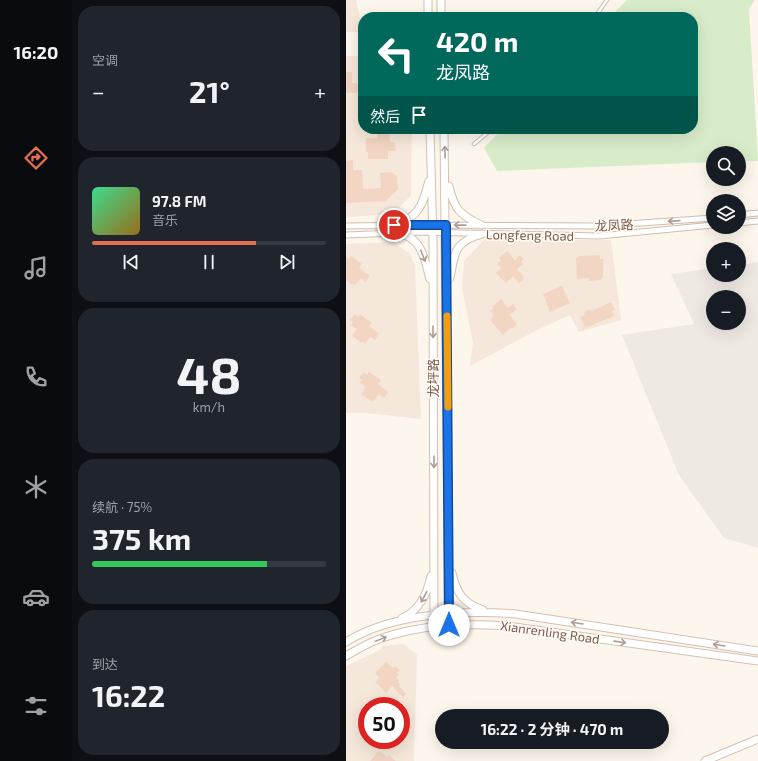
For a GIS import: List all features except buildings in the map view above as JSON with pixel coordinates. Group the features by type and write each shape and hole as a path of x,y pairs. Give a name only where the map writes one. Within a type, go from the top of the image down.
{"main road":[{"path":"428,0 428,12"},
{"path":"441,0 441,12"},
{"name":"龙坪路","path":"430,134 433,233 434,626"},
{"name":"龙坪路","path":"444,134 447,292 449,625"},
{"path":"445,171 452,199 458,211 466,218 481,225"},
{"path":"394,225 410,219 423,203 431,173"},
{"path":"396,233 410,237 418,245 424,256 433,293"},
{"path":"447,292 455,253 460,245 467,239 482,234"},
{"path":"387,625 405,616 416,608 424,599 434,560"},
{"path":"449,560 454,583 459,595 474,607 487,612"},
{"name":"Xianrenling Road","path":"346,642 387,625 408,619 434,615 487,612 516,614 758,651"},
{"name":"Xianrenling Road","path":"346,656 384,637 434,626 478,624 507,626 758,661"},
{"path":"705,761 758,739"}],"street":[{"path":"746,214 758,213"},
{"name":"龙凤路","path":"346,226 598,226 706,218"},
{"path":"746,222 758,220"},
{"name":"Longfeng Road","path":"346,235 446,233 599,236 706,227"}],"lane":[{"path":"599,12 607,0"},
{"path":"474,144 486,134"}],"shaded area":[{"path":"346,0 356,0 359,12 358,32 346,32"},
{"path":"346,56 358,56 358,134 412,134 411,195 394,214 346,217"},
{"path":"484,240 611,240 621,320 579,332 570,315 537,330 470,366 473,343 462,288 464,261"},
{"path":"393,242 409,253 415,265 421,419 365,413 346,413 346,244"},
{"path":"758,262 758,548 724,538 679,475 622,335 694,324 671,274 706,269 706,282 746,282 746,264"},
{"path":"403,644 417,655 414,761 346,761 346,666 380,650 382,646"}],"green space":[{"path":"627,0 755,0 749,9 758,161 746,161 746,146 706,146 706,162 497,171 484,148 497,134 698,134 698,12 615,12"}],"slow traffic":[{"path":"447,316 448,407"}],"route":[{"path":"394,225 446,225 449,625"}]}
